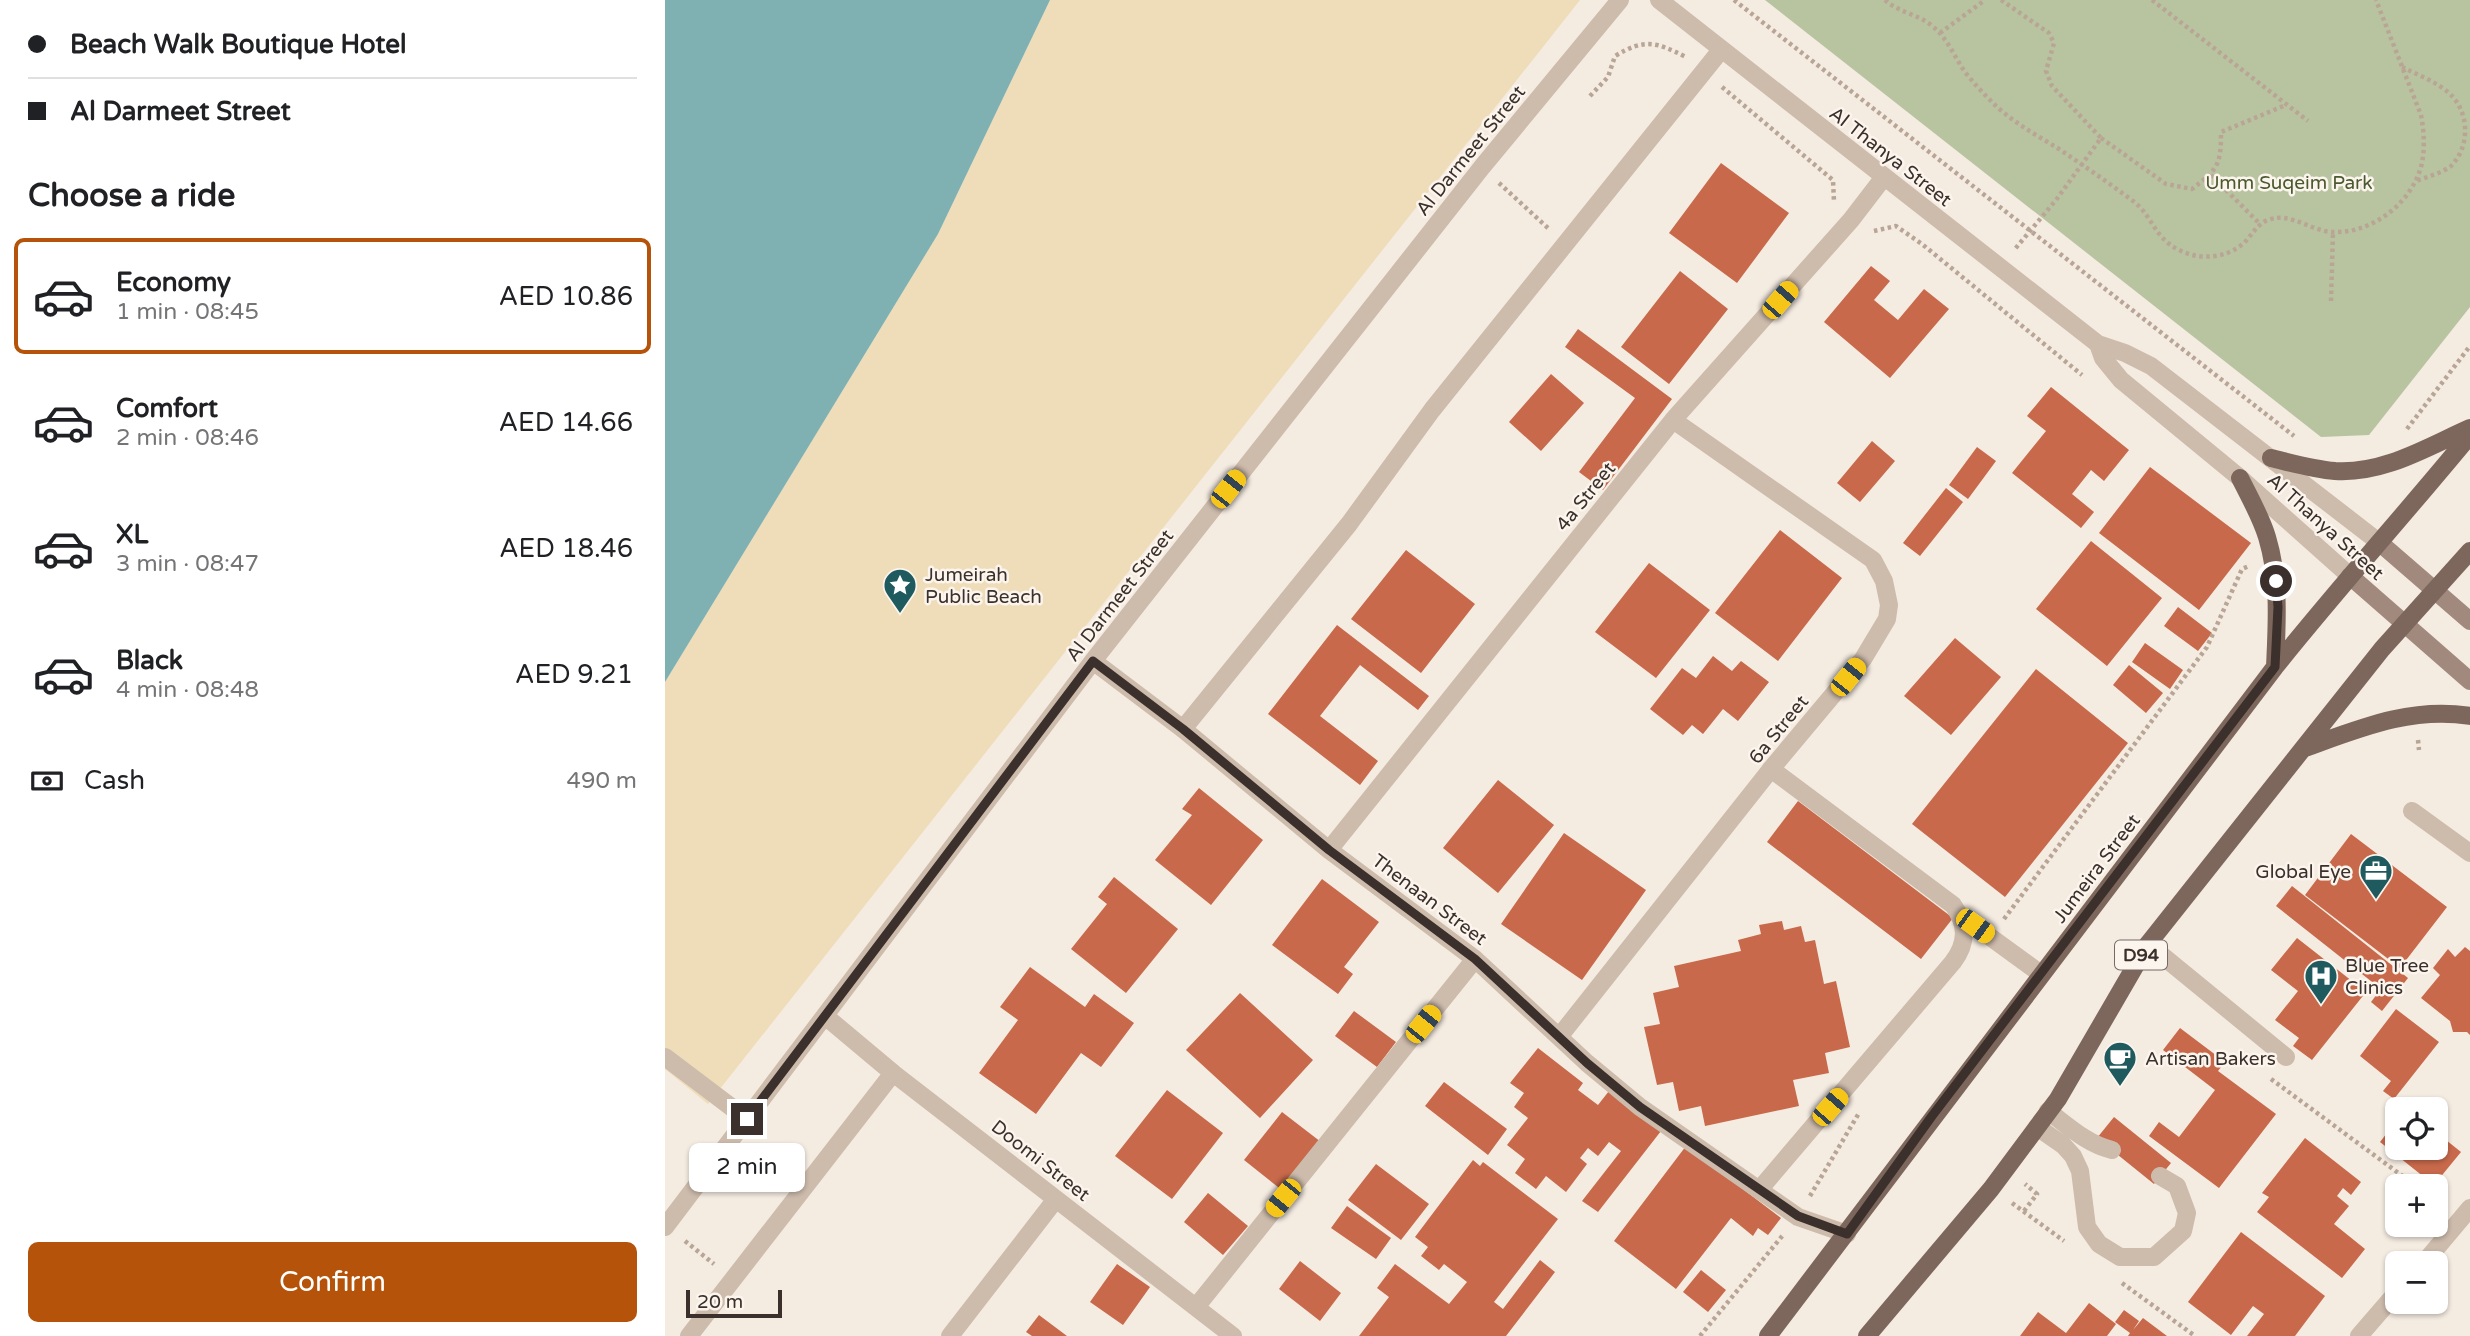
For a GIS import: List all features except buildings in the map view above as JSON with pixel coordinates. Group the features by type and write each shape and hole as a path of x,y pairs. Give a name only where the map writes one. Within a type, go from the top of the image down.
{"main road":[{"path":"2270,458 2320,469 2375,468 2470,428"},
{"name":"Jumeira Street","path":"1768,1336 1847,1234 1932,1116 2275,667 2470,435"},
{"path":"2240,478 2262,522 2272,555 2278,607 2275,667"},
{"name":"Al Thanya Street","path":"2380,543 2470,621"},
{"name":"D94","path":"1867,1336 1991,1189 2058,1098 2148,944 2382,649 2470,551"},
{"name":"Al Thanya Street","path":"2350,576 2470,681"},
{"path":"2305,748 2376,722 2426,714 2470,716"}],"street":[{"name":"Al Darmeet Street","path":"666,1227 1093,661 1482,167 1620,0"},
{"name":"Al Thanya Street","path":"1659,0 2098,344 2151,366 2380,543"},
{"path":"1183,729 1349,524 1432,410 1721,50"},
{"name":"4a Street","path":"1329,850 1673,420 1851,220 1884,177"},
{"name":"Al Thanya Street","path":"2098,344 2107,364 2121,380 2240,478 2350,576"},
{"name":"6a Street","path":"1559,1037 1863,659 1887,619 1889,605 1884,581 1873,560 1673,420"},
{"name":"Thenaan Street","path":"1093,661 1183,729 1329,850 1475,959 1640,1107 1798,1216 1847,1234"},
{"path":"1759,1189 1961,952 1965,940 1965,927 1953,905 1772,769"},
{"path":"2412,811 2470,853"},
{"path":"1960,915 2041,974"},
{"path":"2148,944 2286,1057"},
{"path":"1196,1307 1475,959"},
{"name":"Doomi Street","path":"825,1016 893,1073 1233,1336"},
{"path":"665,1057 747,1119"},
{"path":"689,1336 893,1073"},
{"path":"2048,1111 2087,1140 2112,1150"},
{"path":"2037,1127 2063,1144 2073,1156 2080,1171 2087,1227 2099,1244 2120,1257 2154,1257 2183,1231 2187,1213 2177,1186 2160,1176"},
{"path":"950,1336 1056,1199"},
{"path":"2435,1251 2467,1218"},
{"path":"2359,1336 2385,1306"}],"path":[{"path":"1734,0 2294,436"},
{"path":"1885,0 1904,13 1930,24 1940,33 1965,72 1999,108 2136,203 2164,240 2179,250 2205,257 2231,251 2243,243 2260,224 2279,217 2288,218 2314,230 2352,231 2383,218 2407,195 2421,166 2424,132 2421,115 2376,0"},
{"path":"1940,33 1985,0"},
{"path":"2001,0 2049,33 2054,43 2046,71 2052,86 2101,138 2166,184 2192,189 2211,175 2221,157 2221,132 2286,105"},
{"path":"2152,0 2308,121"},
{"path":"1590,96 1608,77 1615,56 1631,46 1658,43 1686,57 1704,71 1833,180 1834,208"},
{"path":"2402,67 2449,93 2461,107 2467,123 2468,139 2462,155 2451,167 2415,181"},
{"path":"2000,268 2056,200 2101,138"},
{"path":"1482,167 1565,244"},
{"path":"2211,175 2260,224"},
{"path":"1868,232 1896,226 1922,244 2084,377"},
{"path":"2331,301 2333,232"},
{"path":"2399,440 2470,346"},
{"path":"2242,569 2245,559"},
{"path":"2286,1057 2270,1078 2400,1174"},
{"path":"666,1227 733,1279"}],"green space":[{"name":"Umm Suqeim Park","path":"1765,0 2470,0 2470,307 2369,435 2321,437"}],"sand":[{"name":"Jumeirah Public Beach","path":"1050,0 1580,0 708,1104 665,1069 665,682 938,234"}],"water":[{"path":"665,0 1050,0 938,234 665,682"}],"place":[{"name":"Jumeirah Public Beach","path":"900,615"},
{"name":"Global Eye","path":"2376,901"},
{"name":"Blue Tree Clinics","path":"2321,1006"},
{"name":"Artisan Bakers","path":"2120,1088"}],"route":[{"path":"747,1119 1093,661 1183,729 1329,850 1475,959 1587,1063 1640,1107 1798,1216 1847,1234 1932,1116 2275,667 2278,607 2276,581"}]}
